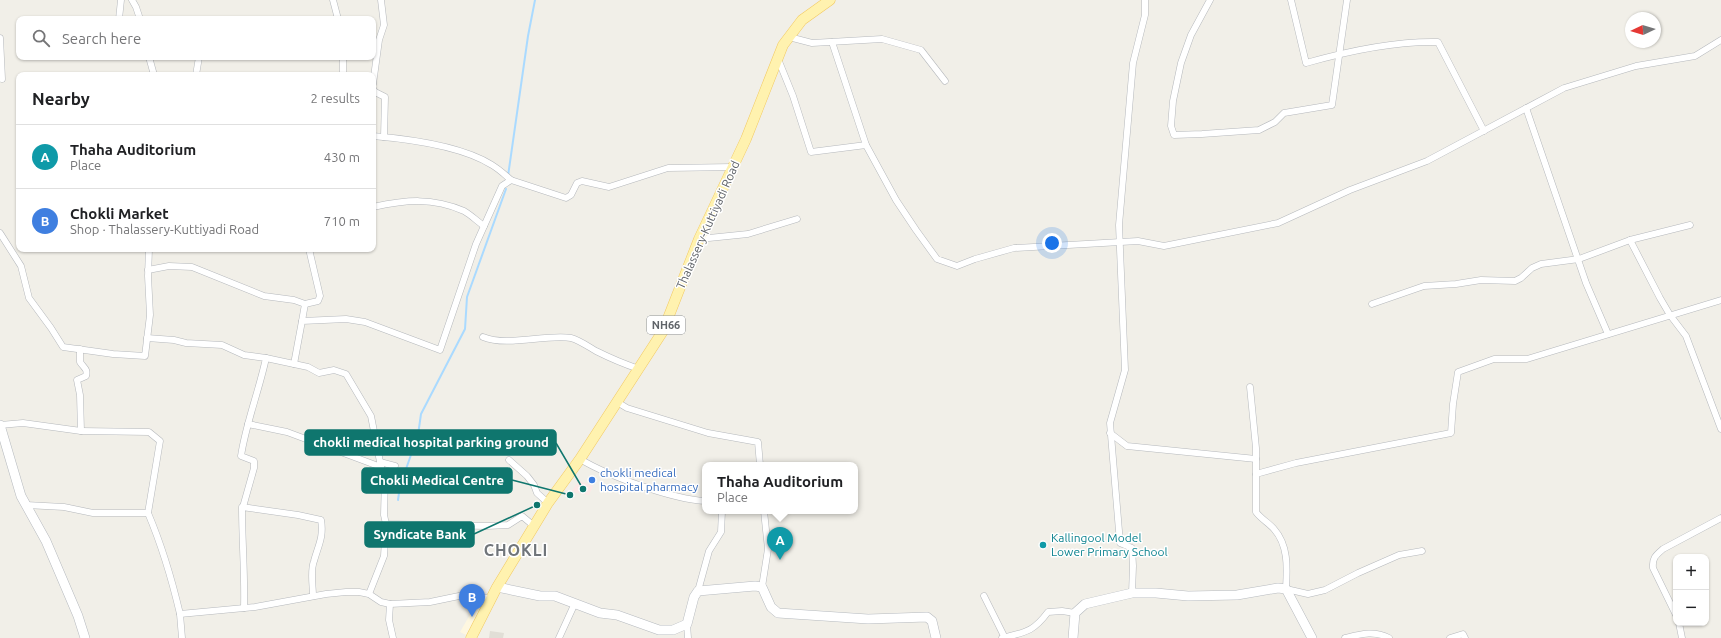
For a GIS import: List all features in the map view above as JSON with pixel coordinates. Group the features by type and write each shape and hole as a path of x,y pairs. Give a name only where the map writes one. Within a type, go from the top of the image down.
{"main road":[{"name":"Thalassery-Kuttiyadi Road","path":"471,638 497,587 548,503 580,459 663,331 699,239 733,167 783,45 802,20 830,0"},
{"path":"0,425 21,496 46,541 78,616 85,638"},
{"path":"497,587 540,596 554,596 600,613 617,615 659,630 673,630 687,624 694,597 698,591 729,590 755,586 762,587 771,608 778,613 868,618 927,617 932,621 936,638"},
{"path":"1073,638 1075,613 1085,604 1132,593 1156,593 1188,596 1237,595 1278,588 1286,589 1312,638"}],"street":[{"path":"119,16 121,0"},
{"path":"132,0 139,16"},
{"path":"333,0 337,16"},
{"path":"375,72 379,40 384,25 381,0"},
{"path":"1132,593 1132,548 1120,543 1110,423 1125,370 1120,225 1132,63 1145,15 1145,0"},
{"path":"1210,0 1191,35 1181,63 1173,101 1171,126 1174,135 1259,130 1275,122 1284,113 1332,105 1347,0"},
{"path":"1291,0 1306,63 1340,54 1414,41 1438,42 1484,131"},
{"path":"788,37 812,43 882,38 921,50 945,81"},
{"path":"0,38 2,79"},
{"path":"832,42 866,145 896,200 938,259 957,266 975,259 1014,248 1138,241 1164,246 1278,223 1350,190 1427,161 1564,88 1636,66 1695,56 1721,40"},
{"path":"777,58 793,96 811,152 866,145"},
{"path":"150,60 153,72"},
{"path":"196,72 198,60"},
{"path":"343,60 344,72"},
{"path":"376,93 384,97 384,137"},
{"path":"1526,108 1586,283 1608,334"},
{"path":"376,136 401,138 426,143 473,156 493,165 511,180 566,198 571,195 577,183 582,181 609,187 668,168 733,167"},
{"path":"302,321 346,319 365,322 440,350 484,226 494,207 502,186 511,180"},
{"path":"376,206 400,201 432,201 464,212 484,226"},
{"path":"699,239 748,234 797,219"},
{"path":"1372,304 1424,286 1456,284 1480,280 1515,281 1521,278 1532,268 1541,264 1579,260 1630,240 1690,225"},
{"path":"0,233 21,266 29,298 63,347 113,354 145,356 150,315 149,252"},
{"path":"1630,240 1670,315 1686,336 1721,429"},
{"path":"148,270 169,266 192,268 264,296 294,300 305,304 318,301 320,296 310,252"},
{"path":"1256,474 1296,463 1451,433 1453,404 1458,372 1494,359 1527,359 1721,300"},
{"path":"294,364 305,304"},
{"path":"483,337 490,340 501,341 572,338 615,360 638,369"},
{"path":"147,338 174,340 186,343 222,345 244,355 308,367 319,373 334,370 346,374 371,416 380,464 385,478 384,515 386,524 384,556 369,594"},
{"path":"80,349 80,362 86,368 87,372 86,376 77,380 81,431"},
{"path":"244,608 245,574 242,538 243,507 254,468 254,461 241,456 244,435 260,387 266,358"},
{"path":"1250,387 1256,459 1256,512 1275,530 1280,538 1285,551 1287,571 1286,589 1308,594 1325,590 1358,573 1399,556 1422,551"},
{"path":"617,402 627,408 708,433 758,442 760,462"},
{"path":"0,425 23,423 81,431 150,432 160,441 148,513 160,544 173,586 180,614 182,638"},
{"path":"248,424 287,432 380,464 395,466"},
{"path":"1110,434 1127,446 1256,459"},
{"path":"580,459 593,468 632,482 675,495 702,500"},
{"path":"509,460 527,476 537,492 548,503"},
{"path":"26,505 64,507 93,513 148,513"},
{"path":"243,507 321,520 323,531 318,552 313,562 313,596"},
{"path":"698,591 709,551 721,532 722,514"},
{"path":"762,587 768,549 764,514"},
{"path":"386,524 508,525 522,516 534,526"},
{"path":"1673,609 1653,568 1655,556 1663,548 1721,518"},
{"path":"180,614 244,608 346,592 369,594 381,602 390,604 430,602 459,596 492,598"},
{"path":"984,596 1004,638 1028,631 1038,626 1048,612 1062,611 1075,613"},
{"path":"559,638 575,603"},
{"path":"390,604 389,620 393,638"},
{"path":"687,624 688,638"},
{"path":"1679,626 1682,638"},
{"path":"1345,638 1379,632 1389,638"},
{"path":"1450,638 1463,634 1465,638"}],"shaded area":[{"path":"579,481 593,486 589,495 571,492"},
{"path":"479,599 485,603 466,635 460,632"},
{"path":"490,631 504,633 503,638 489,638"}],"waterway":[{"path":"508,176 528,36 535,0"},
{"path":"398,500 400,486 418,435 421,414 465,329 467,297 506,189"}],"place":[{"name":"chokli medical hospital pharmacy","path":"592,480"},
{"name":"chokli medical hospital parking ground","path":"583,489"},
{"name":"Chokli Medical Centre","path":"570,495"},
{"name":"Syndicate Bank","path":"537,505"},
{"name":"Kallingool Model Lower Primary School","path":"1043,545"},
{"name":"Thaha Auditorium","path":"780,560"},
{"name":"Chokli Market","path":"472,617"}],"district":[{"name":"CHOKLI","path":"516,550"}]}
